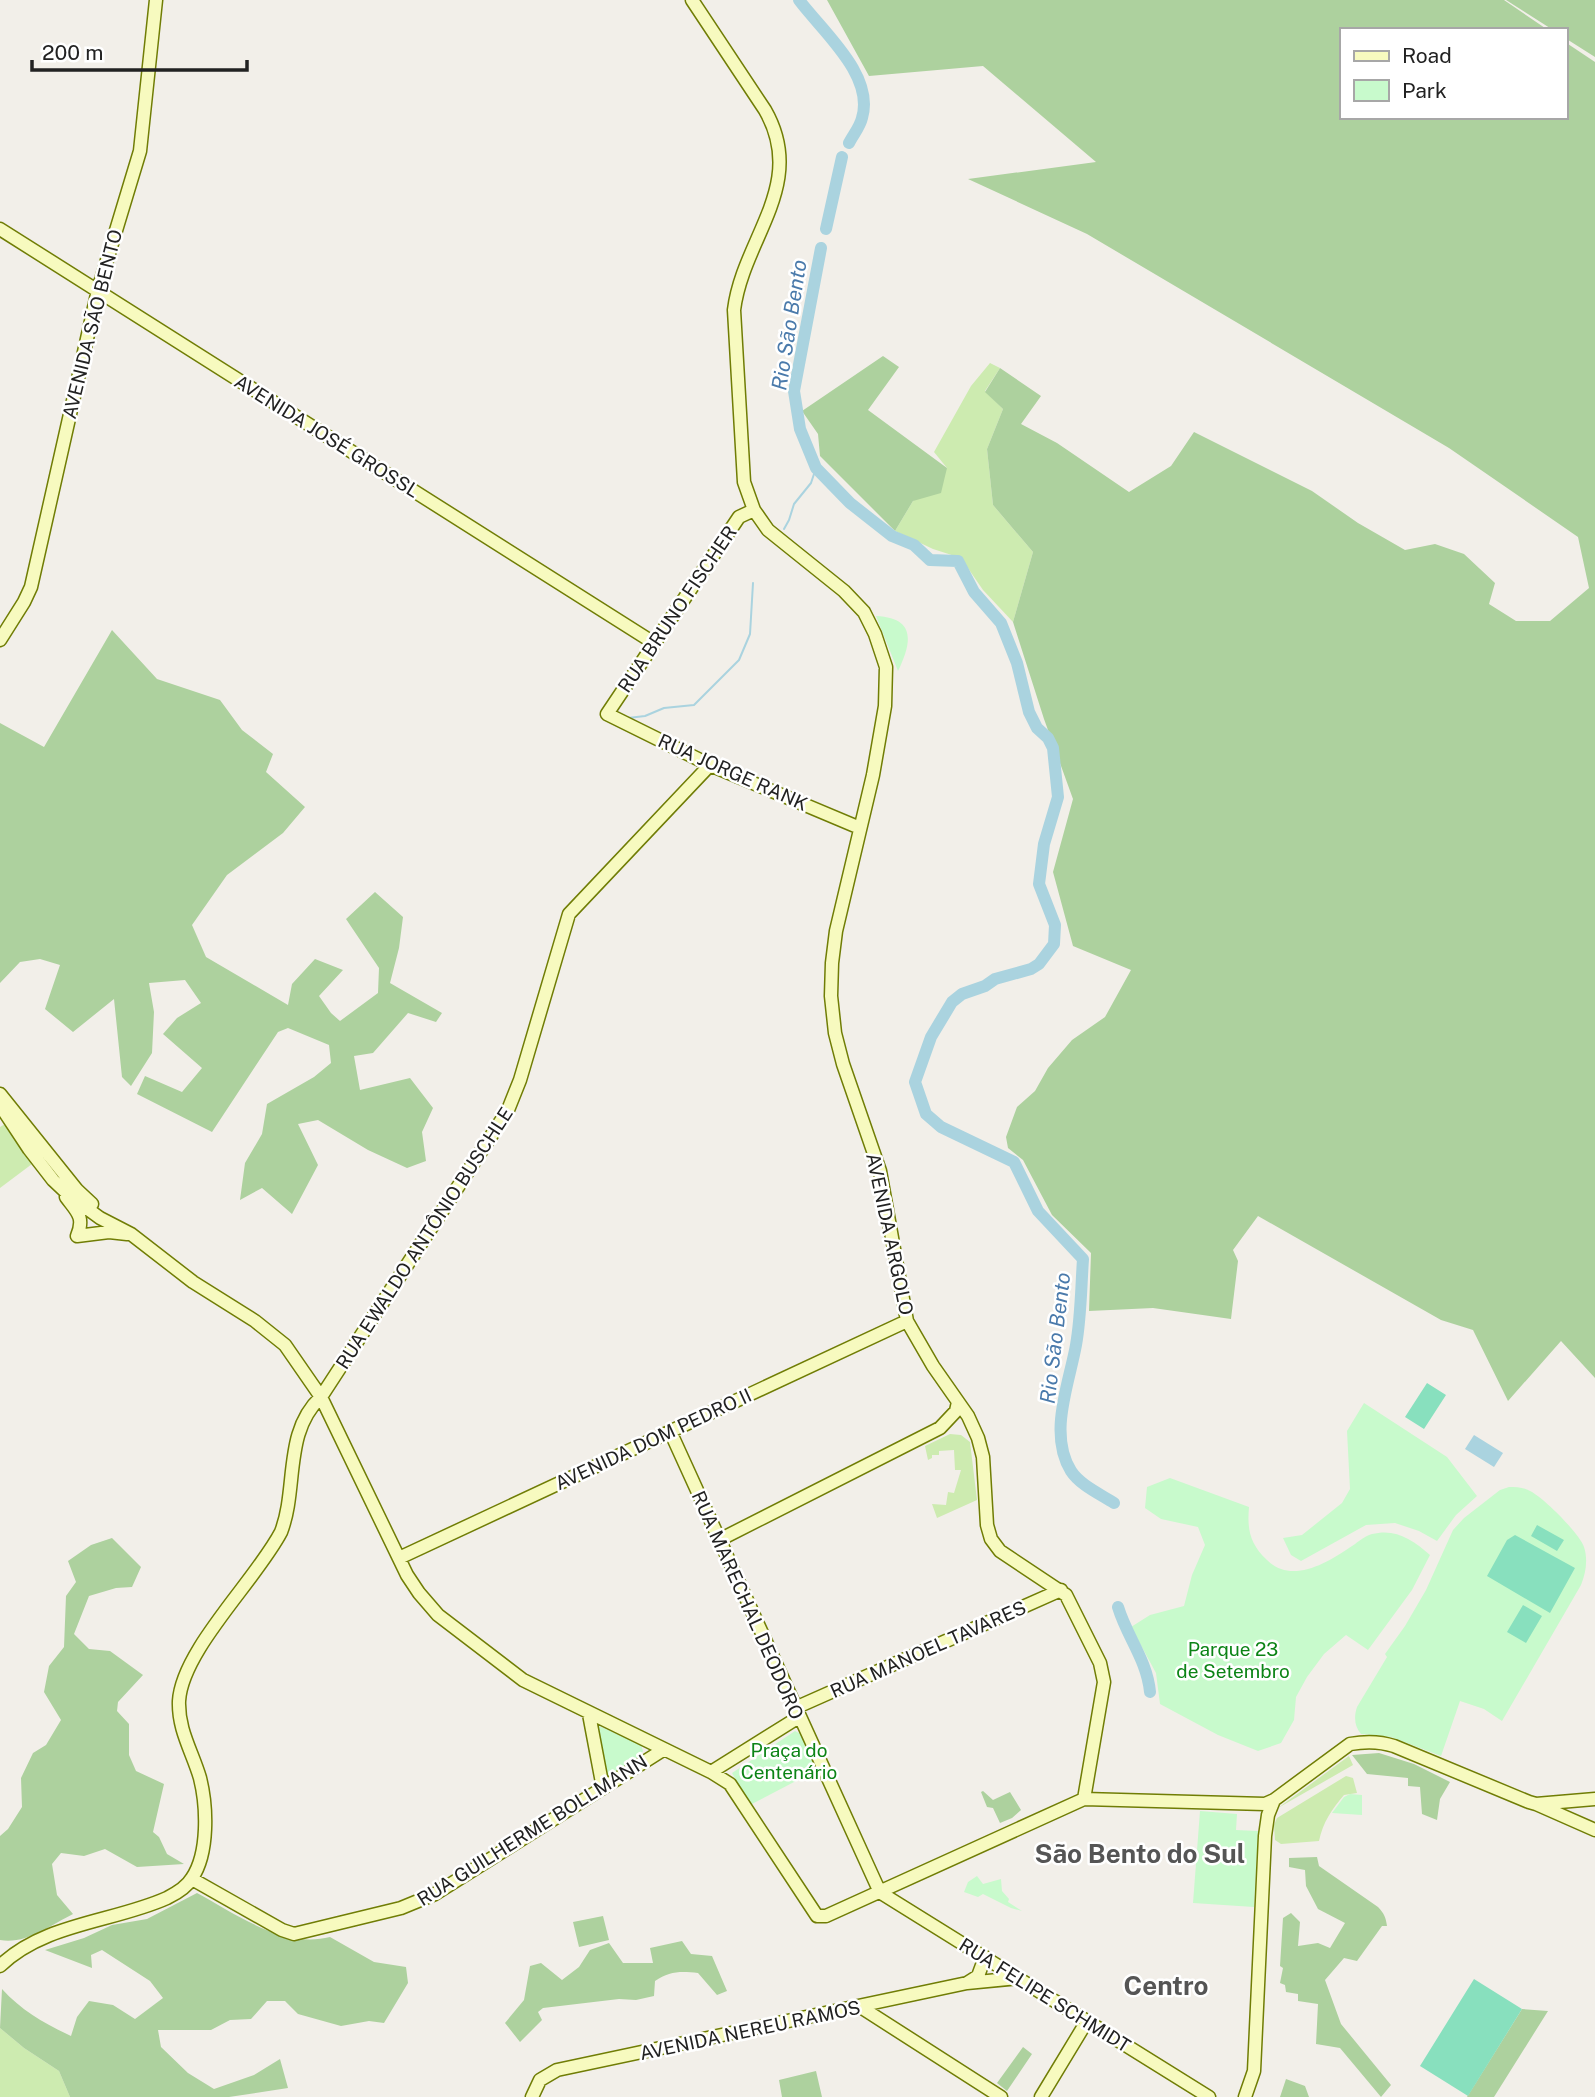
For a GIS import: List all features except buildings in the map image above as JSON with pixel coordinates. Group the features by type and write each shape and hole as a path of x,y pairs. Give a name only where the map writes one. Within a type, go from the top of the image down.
{"main road":[{"name":"AVENIDA SÃO BENTO","path":"0,639 31,587 97,290 140,151 156,0"},
{"path":"692,0 765,110 779,147 776,196 739,283 734,310 744,482 754,510"},
{"name":"AVENIDA JOSÉ GROSSL","path":"0,229 654,643"},
{"name":"RUA BRUNO FISCHER","path":"607,714 739,517 754,510"},
{"name":"AVENIDA ARGOLO","path":"754,510 768,530 844,592 864,612 883,658 887,687 873,775 833,946 832,1011 843,1064 878,1164 907,1321 933,1366 968,1416 982,1448 987,1525 991,1539 1000,1551 1062,1590 1074,1607 1104,1673 1084,1799"},
{"name":"RUA JORGE RANK","path":"607,714 710,765 860,828"},
{"name":"RUA EWALDO ANTÔNIO BUSCHLE","path":"192,1879 202,1848 205,1803 199,1776 180,1726 183,1681 195,1656 281,1532 300,1427 508,1110 520,1080 569,914 710,765"},
{"path":"0,1094 78,1190 106,1218"},
{"path":"0,1105 81,1219 78,1236 110,1232 131,1234"},
{"path":"53,1180 70,1196 131,1234 193,1282 278,1338 291,1352 321,1397 413,1585 438,1615 523,1680 726,1781 734,1789 817,1916 826,1916 881,1893 1084,1799 1259,1805 1274,1800 1350,1744 1369,1741 1394,1746 1595,1830"},
{"name":"AVENIDA DOM PEDRO II","path":"399,1558 907,1321"},
{"path":"719,1540 940,1429 956,1411 958,1402"},
{"name":"RUA MARECHAL DEODORO","path":"670,1431 869,1872 881,1893"},
{"name":"RUA MANOEL TAVARES","path":"710,1772 797,1712 1062,1590"},
{"path":"589,1714 603,1788"},
{"name":"RUA GUILHERME BOLLMANN","path":"192,1879 282,1930 294,1934 401,1908 435,1894 663,1750"},
{"path":"1535,1804 1595,1798"},
{"path":"1245,2097 1254,2071 1265,1836 1268,1815 1274,1800"},
{"path":"1563,1816 1559,1808 1566,1801"},
{"path":"1243,1804 1258,1817 1265,1836"},
{"path":"0,1966 22,1949 48,1937 167,1898 183,1889 192,1879"},
{"name":"RUA FELIPE SCHMIDT","path":"881,1893 1209,2097"},
{"path":"967,1983 981,1970 985,1957"},
{"name":"AVENIDA NEREU RAMOS","path":"534,2091 545,2076 557,2070 967,1983 1019,1978"},
{"path":"859,2006 1001,2097"},
{"path":"1041,2097 1087,2021"}],"green space":[{"path":"827,0 1504,0 1545,28 1340,28 1340,119 1567,119 1567,43 1595,62 1595,1378 1561,1341 1508,1401 1473,1330 1441,1320 1258,1216 1233,1250 1238,1261 1231,1319 1153,1308 1089,1311 1091,1253 1052,1215 1023,1160 1008,1148 1006,1137 1017,1107 1035,1091 1048,1068 1072,1040 1105,1017 1131,970 1073,946 1053,872 1073,799 1013,622 1033,552 993,505 987,449 1003,409 985,392 1000,368 1041,396 1021,424 1057,443 1129,492 1171,466 1194,432 1312,491 1358,523 1405,550 1435,544 1464,554 1495,583 1489,604 1516,621 1550,621 1589,588 1578,537 1449,448 1087,234 968,179 1096,162 983,66 869,76"},
{"path":"1506,0 1595,0 1595,57 1567,39 1567,28 1550,28"},
{"path":"883,356 899,367 868,410 947,468 941,493 913,501 895,531 820,456 818,434 802,411"},
{"path":"990,363 1000,368 985,391 1003,409 987,449 993,505 1033,552 1013,622 983,590 961,558 933,549 895,531 913,501 947,468 934,452 971,386"},
{"path":"876,616 898,621 907,633 906,650 898,671"},
{"path":"112,630 157,679 220,700 242,730 273,754 266,772 305,807 283,833 227,875 192,925 206,957 288,1005 292,984 315,959 343,970 319,996 340,1021 378,993 379,968 346,919 375,892 403,917 390,983 442,1013 436,1022 408,1013 373,1053 354,1056 360,1090 410,1078 433,1108 422,1132 426,1161 407,1168 368,1150 318,1120 298,1124 318,1165 292,1214 262,1188 240,1200 245,1163 262,1134 267,1104 314,1077 331,1063 329,1045 288,1028 278,1032 212,1132 137,1094 145,1076 182,1092 202,1068 163,1034 177,1018 201,1003 185,980 149,983 154,1012 152,1053 131,1086 122,1077 114,999 73,1032 45,1009 60,965 40,959 20,962 0,983 0,723 44,747"},
{"path":"5,1124 32,1164 0,1188 0,1127"},
{"path":"1427,1383 1446,1395 1424,1429 1405,1417"},
{"path":"1364,1403 1447,1457 1477,1496 1456,1515 1437,1541 1419,1531 1395,1523 1366,1525 1301,1561 1291,1555 1283,1538 1302,1535 1342,1503 1350,1489 1347,1431"},
{"path":"950,1434 961,1435 970,1442 977,1500 937,1518 932,1504 946,1505 948,1492 954,1493 961,1470 955,1470 954,1450 939,1451 939,1455 932,1455 928,1460 925,1446"},
{"name":"Parque 23 de Setembro","path":"1170,1478 1249,1507 1249,1530 1253,1542 1267,1560 1286,1570 1297,1571 1319,1565 1366,1536 1381,1533 1404,1537 1430,1555 1412,1590 1368,1650 1346,1635 1324,1654 1296,1697 1294,1720 1281,1743 1258,1751 1218,1735 1160,1704 1156,1673 1131,1627 1150,1615 1184,1606 1192,1575 1205,1545 1198,1527 1161,1519 1145,1508 1147,1487"},
{"path":"1509,1487 1527,1490 1552,1508 1581,1541 1586,1561 1581,1585 1502,1721 1484,1709 1460,1701 1441,1756 1391,1737 1361,1734 1355,1721 1357,1707 1387,1657 1385,1654 1426,1590 1453,1530 1500,1490"},
{"path":"1537,1525 1564,1540 1557,1551 1531,1536"},
{"path":"1515,1535 1575,1568 1550,1613 1487,1576 1507,1540"},
{"path":"112,1538 141,1567 132,1587 116,1588 89,1596 74,1634 89,1649 110,1651 143,1675 118,1702 117,1711 129,1724 129,1755 136,1771 164,1784 153,1832 159,1837 167,1854 184,1864 137,1867 105,1849 84,1856 61,1853 52,1864 57,1895 73,1914 28,1937 0,1940 0,1836 8,1829 22,1807 21,1778 33,1753 46,1745 61,1720 44,1692 49,1666 64,1647 66,1596 76,1582 68,1561 91,1545"},
{"path":"1523,1605 1542,1616 1526,1643 1507,1632"},
{"path":"599,1726 641,1745 643,1751 640,1756 609,1776 605,1775 596,1730"},
{"name":"Praça do Centenário","path":"795,1731 801,1734 817,1770 750,1805 732,1773"},
{"path":"1379,1753 1414,1764 1450,1782 1440,1799 1437,1820 1422,1814 1420,1787 1408,1786 1408,1778 1367,1774 1352,1755"},
{"path":"1349,1756 1353,1765 1278,1808"},
{"path":"1346,1776 1353,1778 1357,1793 1344,1795 1340,1800 1326,1822 1319,1841 1281,1844 1275,1840 1274,1825 1277,1818"},
{"path":"981,1792 993,1800 1010,1792 1021,1810 1000,1823 993,1808 987,1807"},
{"path":"1350,1794 1362,1795 1362,1815 1332,1813 1344,1797"},
{"path":"1200,1811 1237,1814 1236,1830 1258,1831 1254,1907 1193,1903"},
{"path":"1317,1857 1319,1866 1378,1907 1386,1921 1387,1926 1382,1926 1357,1961 1344,1958 1325,1980 1341,2024 1391,2085 1381,2097 1340,2048 1316,2044 1318,2004 1298,2001 1298,1994 1286,1992 1285,1985 1280,1983 1283,1968 1280,1966 1283,1918 1291,1913 1300,1922 1298,1946 1318,1943 1330,1948 1345,1923 1318,1909 1306,1886 1305,1870 1289,1867 1289,1858"},
{"path":"977,1876 983,1884 1001,1879 1002,1891 1009,1899 1008,1902 1022,1911 983,1894 978,1897 964,1892 968,1882"},
{"path":"197,1893 278,1934 312,1939 330,1937 374,1962 406,1967 408,1983 384,2023 369,2021 341,2026 298,2014 285,2001 267,2001 251,2019 230,2020 211,2030 158,2030 161,2047 188,2073 214,2089 254,2075 280,2059 288,2088 229,2097 70,2097 59,2071 0,2028 2,1989 34,2016 71,2036 77,2017 89,2001 113,2005 135,2019 163,1998 150,1981 102,1950 91,1955 92,1968 45,1950 84,1938 112,1925 147,1919"},
{"path":"603,1916 609,1940 579,1947 573,1922"},
{"path":"682,1941 691,1954 712,1956 727,1991 717,1995 698,1973 675,1972 655,1981 654,1996 543,2008 538,2012 542,2020 520,2042 505,2023 524,2000 530,1966 541,1963 562,1980 579,1967 590,1950 609,1943 623,1963 653,1963 650,1948"},
{"path":"1474,1979 1522,2009 1468,2096 1420,2066"},
{"path":"1522,2009 1548,2011 1494,2097 1467,2097"},
{"path":"0,2028 59,2071 70,2097 0,2097"},
{"path":"1023,2047 1032,2054 1007,2091 997,2083"},
{"path":"816,2071 822,2097 782,2097 779,2080"},
{"path":"1286,2079 1305,2086 1309,2097 1280,2097"}],"water":[{"path":"1474,1435 1503,1453 1494,1467 1465,1449"}],"waterway":[{"name":"Rio São Bento","path":"799,0 844,54 861,86 864,102 862,118 849,143"},
{"name":"Rio São Bento","path":"826,229 842,157"},
{"name":"Rio São Bento","path":"821,248 794,391 800,429 816,468 850,503 892,536 914,545 930,560 958,561 974,592 1001,623 1017,663 1029,712 1037,728 1048,738 1053,748 1058,797 1044,844 1039,884 1055,925 1054,944 1039,964 1031,969 995,979 985,986 962,994 952,1002 931,1037 915,1082 926,1114 941,1127 1014,1162 1038,1211 1083,1259 1078,1334 1062,1409 1061,1441 1064,1457 1075,1476 1114,1503"},
{"path":"784,529 794,504 811,483 816,468"},
{"path":"628,718 645,716 664,708 694,705 739,660 750,634 753,583"},
{"name":"Rio São Bento","path":"1118,1607 1145,1669 1150,1692"}],"district":[{"name":"São Bento do Sul","path":"1140,1853"},
{"name":"Centro","path":"1166,1985"}]}
